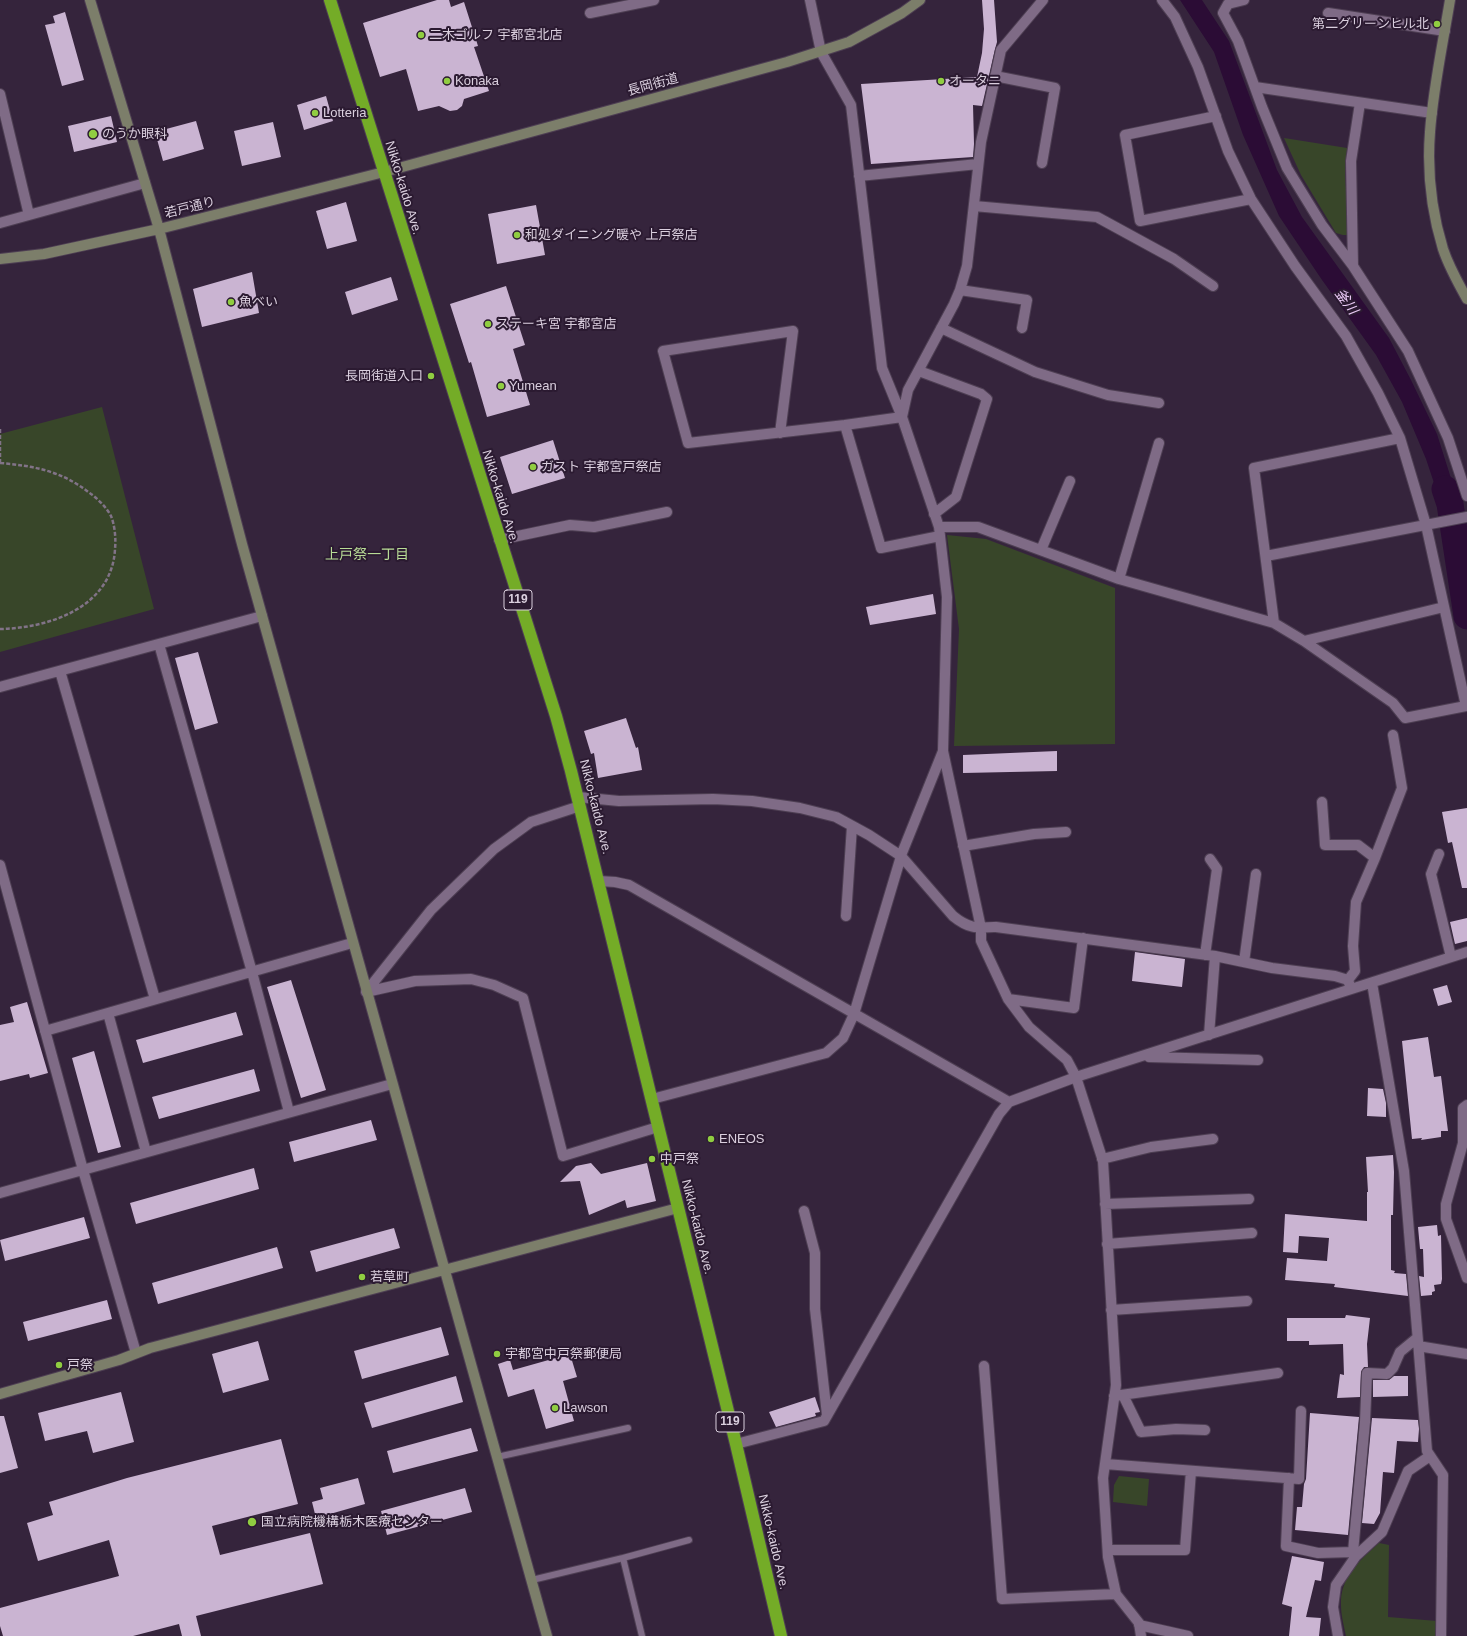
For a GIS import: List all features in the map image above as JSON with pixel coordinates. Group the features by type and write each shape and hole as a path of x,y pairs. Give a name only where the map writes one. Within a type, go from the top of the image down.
{"highway":[{"name":"Nikko-kaido Ave.","path":"330,0 552,705 579,801 736,1444 781,1636"}],"street":[{"path":"90,0 159,229 262,616 352,943 445,1269 547,1636"},
{"path":"590,14 654,0"},
{"path":"810,0 821,52 851,105 882,368 902,417 939,531 948,597 943,751 981,928 981,941 1008,999 1029,1027 1067,1060 1076,1077 1102,1159 1116,1385 1118,1395 1141,1432 1176,1429 1205,1430"},
{"name":"長岡街道","path":"384,172 821,52 849,42 874,29 902,13 920,0"},
{"path":"902,417 908,390 960,290 967,266 981,142 1001,50 1043,0"},
{"path":"845,425 881,548 939,531 978,527 1119,579 1274,623 1304,641 1393,703 1405,718 1466,706 1444,607 1430,525 1400,438 1378,393 1346,336 1295,266 1251,199 1228,151 1198,67 1175,17 1162,0"},
{"path":"1244,0 1228,4 1223,13 1238,41 1288,168 1322,225 1353,266 1408,351 1448,438 1467,496"},
{"path":"1450,0 1432,113 1430,132 1430,174 1434,207 1444,250 1455,277 1467,299"},
{"path":"1328,13 1445,31"},
{"path":"995,76 1055,88 1042,163"},
{"path":"1255,87 1432,113"},
{"path":"0,94 29,215"},
{"path":"1353,266 1351,161 1360,103"},
{"path":"1216,116 1126,135 1140,221 1251,199"},
{"path":"859,176 978,164"},
{"name":"若戸通り","path":"1,257 44,254 159,229 384,172"},
{"path":"0,223 145,183"},
{"path":"974,206 1097,217 1174,259 1213,286"},
{"path":"960,290 1027,300 1022,328"},
{"path":"941,328 1035,372 1108,395 1158,403"},
{"path":"780,433 793,331 663,351 688,443 780,433 902,417"},
{"path":"919,371 982,394 987,399 956,497 934,514"},
{"path":"1274,623 1254,468 1400,438"},
{"path":"1119,579 1159,443"},
{"path":"1041,550 1070,481"},
{"path":"499,540 570,525 594,527 667,512"},
{"path":"1266,556 1467,517"},
{"path":"1304,641 1444,607"},
{"path":"0,687 262,616"},
{"path":"159,644 252,972 289,1112"},
{"path":"60,671 155,999"},
{"path":"1350,985 1355,971 1352,946 1356,902 1402,788 1393,735"},
{"path":"652,1099 826,1053 843,1038 854,1014 901,856 943,751"},
{"path":"366,992 430,910 494,849 532,822 579,801 713,800 752,801 800,808 836,817 869,835 901,856 953,916 963,924 971,927 996,927 1210,955 1272,968 1335,976 1350,985"},
{"path":"1322,802 1325,845 1358,845 1375,858"},
{"path":"846,916 852,826"},
{"path":"963,846 1034,834 1066,832"},
{"path":"1438,854 1431,874 1451,957"},
{"path":"1209,1035 1210,955 1217,869 1210,859"},
{"path":"0,865 83,1170 136,1353"},
{"path":"1244,962 1256,874"},
{"path":"599,881 630,885 1010,1102"},
{"path":"1008,999 1074,1008 1082,938"},
{"path":"45,1031 352,943"},
{"path":"736,1444 824,1421 999,1114 1010,1102 1076,1077 1209,1035 1350,985 1372,983 1467,952"},
{"path":"366,992 415,981 471,979 494,985 523,998 563,1156 658,1127"},
{"path":"1372,983 1404,1171 1427,1451 1443,1476 1441,1636"},
{"path":"108,1013 146,1152"},
{"path":"1141,1057 1258,1060"},
{"path":"0,1193 392,1084"},
{"path":"1467,1105 1463,1108 1462,1142 1446,1204 1446,1219 1467,1278"},
{"path":"1102,1159 1151,1147 1213,1139"},
{"path":"1105,1204 1249,1198"},
{"path":"0,1394 119,1360 150,1348 678,1208"},
{"path":"804,1211 815,1253 815,1309 827,1415"},
{"path":"1107,1244 1252,1233"},
{"path":"1111,1310 1246,1301"},
{"path":"1354,1554 1365,1422 1367,1374 1387,1374 1393,1368 1400,1352 1417,1342 1467,1354"},
{"path":"984,1366 1002,1599 1116,1594"},
{"path":"1118,1395 1278,1373"},
{"path":"1118,1395 1103,1478 1108,1550 1116,1594 1139,1623 1141,1636"},
{"path":"1105,1464 1299,1479 1302,1411"},
{"path":"1338,1636 1333,1607 1336,1584 1354,1554 1382,1532 1408,1471 1430,1456"},
{"path":"1108,1550 1185,1550 1191,1471"},
{"path":"1290,1478 1286,1546 1318,1553 1354,1554"},
{"path":"1139,1625 1188,1636"}],"lane":[{"path":"497,1457 628,1428"},
{"path":"532,1580 689,1540"},
{"path":"623,1558 642,1636"}],"path":[{"path":"0,428 0,463 34,467 64,476 81,486 98,500 111,516 116,538 114,563 104,584 85,606 54,621 18,629 0,629"}],"green space":[{"path":"1284,138 1347,148 1345,174 1349,232 1347,235 1336,233 1301,175"},
{"path":"102,407 154,609 0,652 0,434"},
{"path":"947,535 986,539 1115,588 1115,744 954,746 959,629"},
{"path":"1119,1476 1149,1479 1147,1506 1113,1502 1114,1485"},
{"path":"1379,1543 1389,1545 1388,1617 1437,1621 1436,1636 1346,1636 1341,1609 1344,1586 1352,1570"}],"water":[{"path":"1180,0 1202,0 1229,41 1277,170 1302,217 1389,338 1437,434 1462,513 1445,516 1426,459 1402,402 1376,355 1322,280 1279,216 1243,135 1214,52"},
{"path":"1466,531 1467,537 1467,627 1447,533"}],"building":[{"name":"二木ゴルフ 宇都宮北店","path":"437,0 449,0 451,7 464,2 478,46 474,47 489,91 464,99 462,106 457,110 450,111 439,106 418,111 406,69 380,77 363,23"},
{"name":"オータニ","path":"982,0 994,0 997,42 982,106 973,105 973,157 871,164 861,84 977,77 982,53 984,29"},
{"path":"65,12 84,80 62,86 45,25 55,23 53,16"},
{"name":"Lotteria","path":"326,96 333,121 304,130 297,105"},
{"name":"のうか眼科","path":"111,116 117,142 74,152 68,126"},
{"path":"196,121 204,149 163,161 155,132"},
{"path":"273,122 281,157 242,166 234,131"},
{"path":"346,202 357,241 327,249 316,211"},
{"name":"和処ダイニング暖や 上戸祭店","path":"536,205 545,255 497,264 488,214"},
{"path":"252,272 259,313 202,327 193,289"},
{"path":"391,277 398,300 352,315 345,292"},
{"path":"506,286 525,345 513,349 530,405 487,417 471,362 469,363 450,304"},
{"name":"ガスト 宇都宮戸祭店","path":"553,440 565,478 512,494 500,457"},
{"path":"933,594 936,614 870,625 866,607"},
{"path":"198,652 218,723 195,730 175,658"},
{"path":"626,718 636,748 638,747 642,770 598,778 594,753 591,754 584,731"},
{"path":"1057,751 1057,771 963,773 963,755"},
{"path":"1467,808 1467,888 1462,888 1452,842 1448,843 1442,812"},
{"path":"1467,918 1467,941 1455,944 1450,922"},
{"path":"1135,952 1185,959 1182,987 1132,981"},
{"path":"291,980 326,1090 301,1098 267,987"},
{"path":"1447,985 1452,1002 1438,1006 1433,989"},
{"path":"27,1002 48,1073 30,1078 29,1074 0,1081 0,1025 14,1022 10,1007"},
{"path":"236,1012 243,1035 143,1063 136,1040"},
{"path":"1428,1037 1434,1077 1441,1076 1448,1131 1441,1131 1441,1137 1421,1140 1422,1138 1412,1139 1402,1041"},
{"path":"94,1051 121,1147 98,1153 72,1058"},
{"path":"254,1069 260,1091 159,1119 152,1097"},
{"path":"1368,1088 1383,1089 1386,1103 1386,1117 1367,1116"},
{"path":"371,1120 377,1140 294,1162 289,1142"},
{"path":"1393,1155 1394,1172 1393,1215 1391,1215 1391,1270 1395,1271 1394,1273 1406,1274 1408,1296 1334,1287 1335,1284 1285,1280 1287,1258 1327,1261 1329,1238 1299,1236 1298,1253 1283,1252 1285,1214 1367,1221 1368,1192 1366,1157"},
{"path":"591,1163 601,1174 647,1163 656,1201 627,1208 625,1200 589,1215 580,1181 560,1182 576,1166"},
{"path":"254,1168 259,1189 136,1224 130,1203"},
{"path":"84,1217 90,1238 5,1261 0,1240"},
{"path":"1437,1225 1438,1236 1441,1235 1441,1284 1434,1285 1435,1291 1432,1292 1432,1295 1421,1296 1419,1276 1424,1277 1423,1249 1420,1249 1418,1227"},
{"path":"394,1228 400,1248 316,1272 310,1251"},
{"path":"277,1247 283,1268 158,1304 152,1283"},
{"path":"107,1300 112,1319 28,1341 23,1322"},
{"path":"1346,1315 1370,1318 1367,1344 1368,1367 1364,1367 1361,1372 1360,1397 1337,1398 1340,1374 1344,1375 1343,1344 1309,1345 1309,1341 1287,1341 1287,1318 1345,1318"},
{"path":"441,1327 449,1355 362,1379 354,1351"},
{"path":"258,1341 269,1380 223,1393 212,1354"},
{"path":"570,1354 577,1377 563,1381 574,1421 546,1429 534,1389 508,1397 498,1364 510,1360 513,1370"},
{"path":"456,1376 463,1402 372,1428 364,1403"},
{"path":"1394,1376 1408,1376 1408,1396 1373,1397 1373,1380 1389,1380"},
{"path":"121,1392 134,1442 93,1453 87,1431 45,1441 38,1413"},
{"path":"815,1397 820,1412 815,1413 816,1416 776,1427 769,1412"},
{"path":"1310,1413 1359,1417 1348,1535 1295,1530 1297,1507 1302,1507 1304,1484 1306,1479"},
{"path":"0,1416 4,1416 18,1468 0,1473"},
{"path":"1372,1418 1418,1420 1419,1429 1418,1442 1397,1441 1394,1473 1383,1472 1380,1513 1374,1524 1362,1523"},
{"path":"471,1428 478,1451 393,1473 387,1451"},
{"path":"281,1439 298,1504 212,1526 220,1555 310,1533 323,1584 196,1616 201,1636 182,1636 179,1624 133,1636 3,1636 0,1626 0,1608 119,1576 109,1540 38,1561 27,1523 53,1515 49,1502 127,1478"},
{"path":"358,1478 365,1504 316,1518 312,1502 323,1499 320,1488"},
{"path":"465,1488 472,1512 387,1535 381,1511"},
{"path":"1292,1556 1324,1562 1321,1581 1315,1580 1306,1617 1321,1618 1319,1636 1289,1636 1292,1607 1282,1604"}],"waterway":[{"name":"釜川","path":"1445,489 1450,504 1467,616"}],"place":[{"name":"第二グリーンヒル北","path":"1437,24"},
{"name":"二木ゴルフ 宇都宮北店","path":"421,35"},
{"name":"Konaka","path":"447,81"},
{"name":"オータニ","path":"941,81"},
{"name":"Lotteria","path":"315,113"},
{"name":"のうか眼科","path":"93,134"},
{"name":"和処ダイニング暖や 上戸祭店","path":"517,235"},
{"name":"魚べい","path":"231,302"},
{"name":"ステーキ宮 宇都宮店","path":"488,324"},
{"name":"長岡街道入口","path":"431,376"},
{"name":"Yumean","path":"501,386"},
{"name":"ガスト 宇都宮戸祭店","path":"533,467"},
{"name":"ENEOS","path":"711,1139"},
{"name":"中戸祭","path":"652,1159"},
{"name":"若草町","path":"362,1277"},
{"name":"宇都宮中戸祭郵便局","path":"497,1354"},
{"name":"戸祭","path":"59,1365"},
{"name":"Lawson","path":"555,1408"},
{"name":"国立病院機構栃木医療センター","path":"252,1522"}],"district":[{"name":"上戸祭一丁目","path":"367,555"}]}
